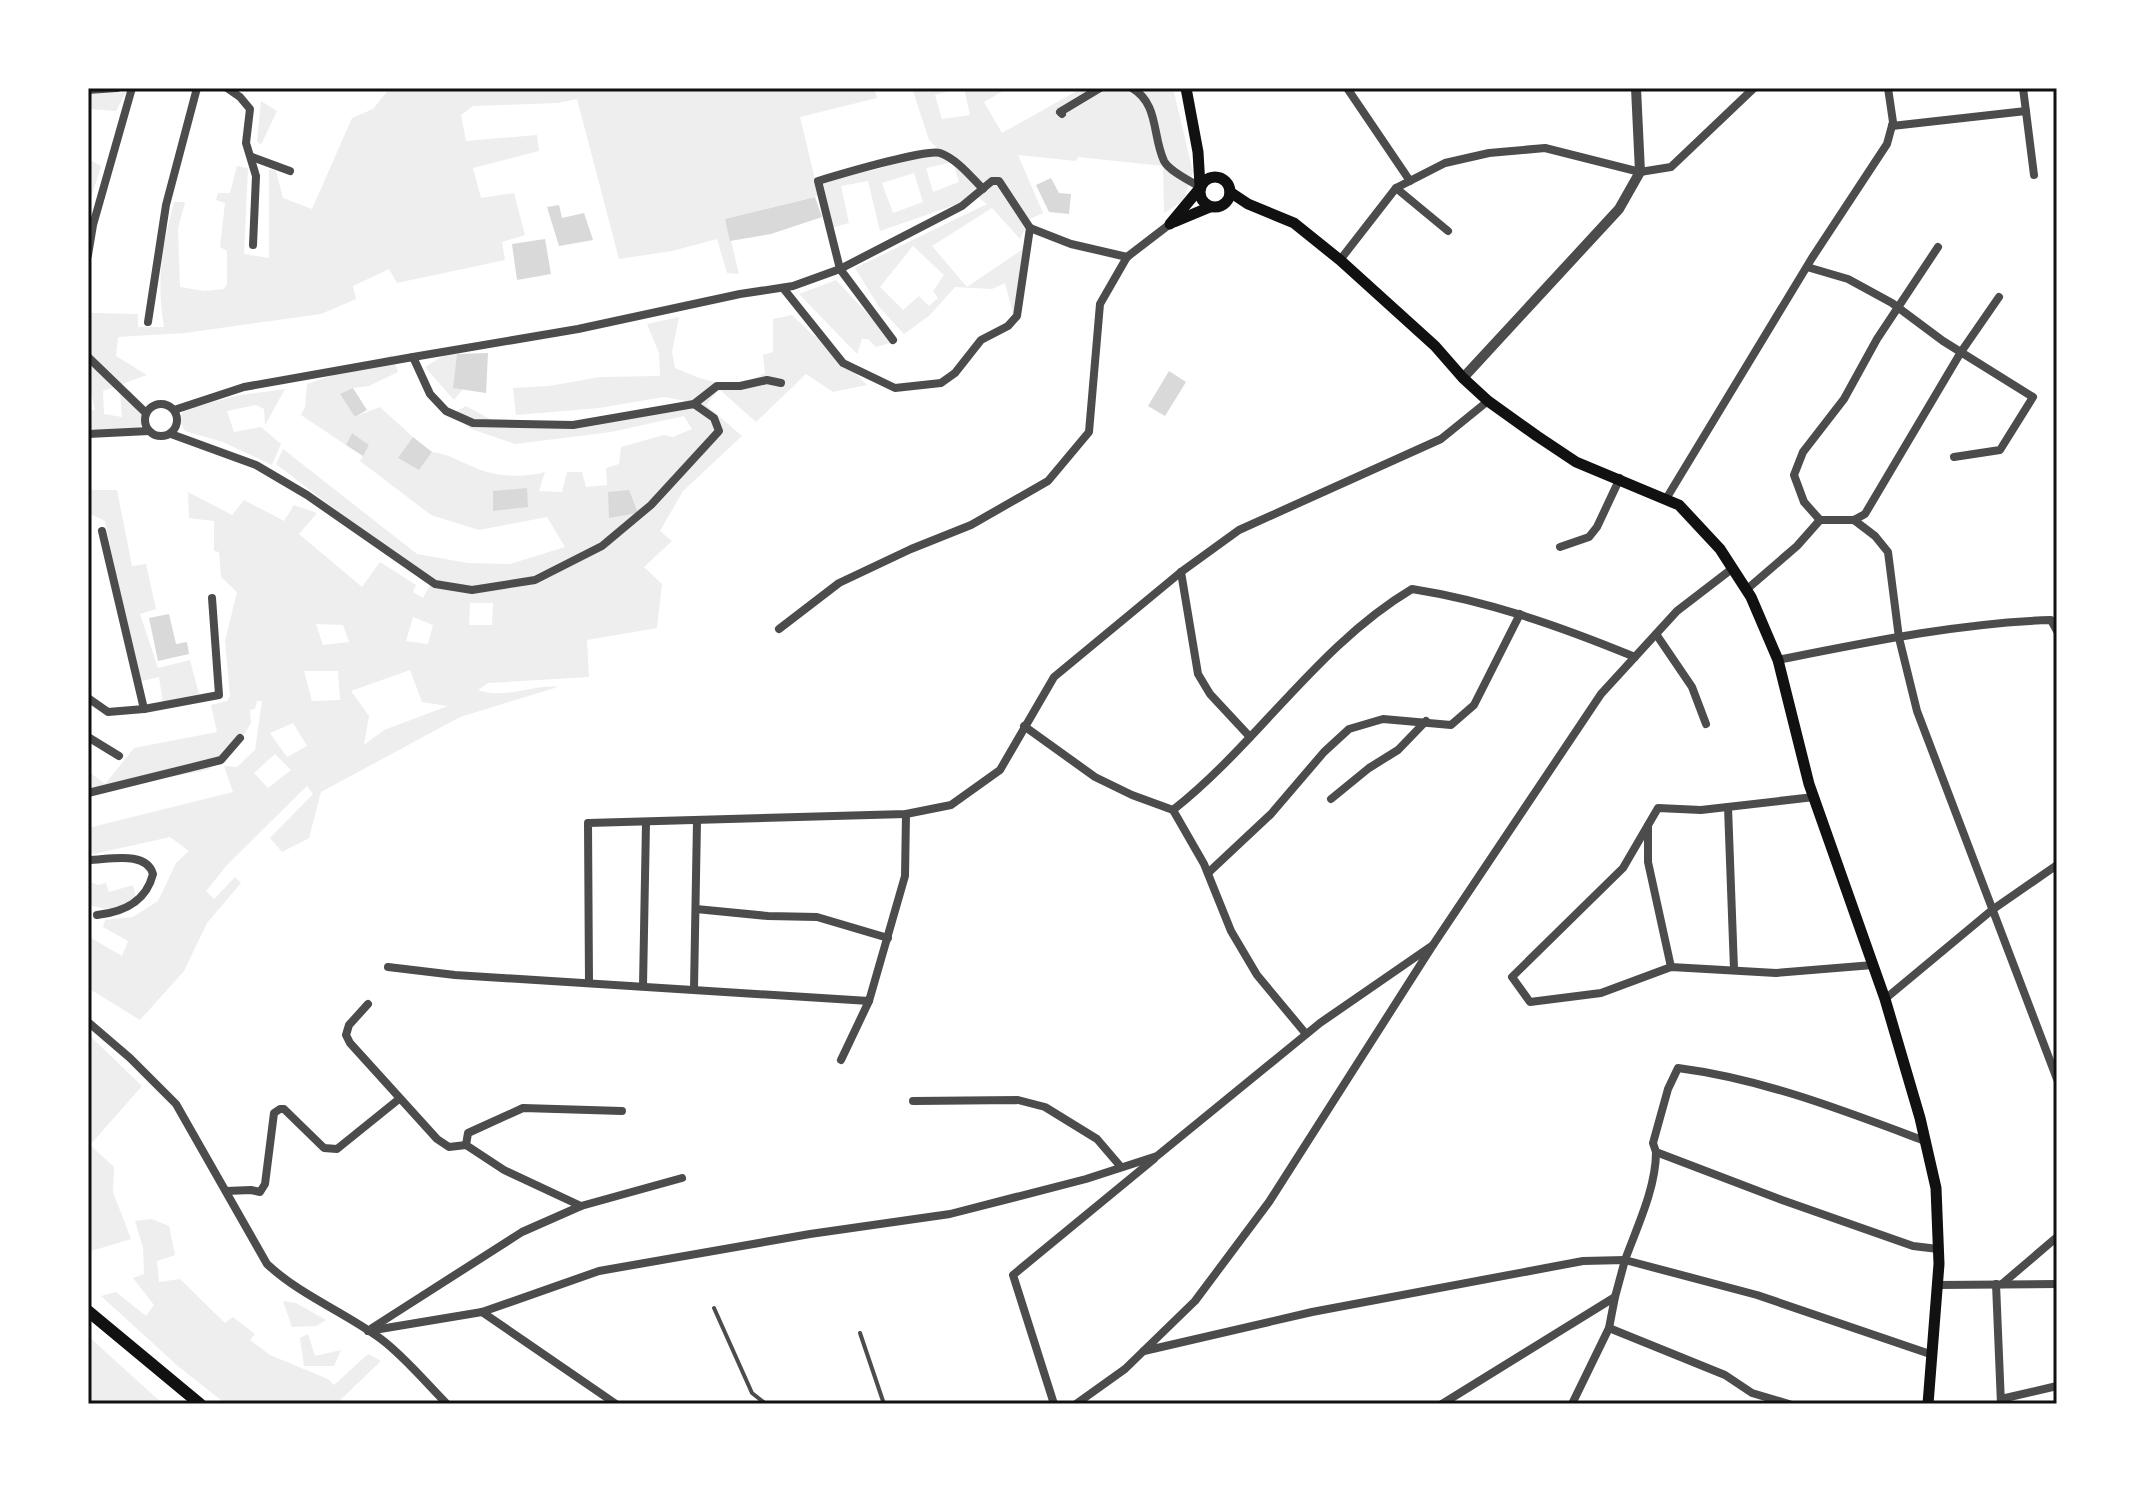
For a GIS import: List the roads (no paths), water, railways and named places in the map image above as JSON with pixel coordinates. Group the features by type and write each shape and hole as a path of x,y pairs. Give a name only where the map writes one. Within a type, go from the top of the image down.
{"main road":[{"path":"1186,88 1198,152 1201,200 1210,207"},
{"path":"1170,224 1210,207 1220,207 1228,197 1226,181 1214,177 1198,152"},
{"path":"1170,224 1204,181 1214,177"},
{"path":"1228,197 1294,223 1435,346 1488,401 1576,462 1679,505 1720,549 1746,590 1778,660 1814,797 1849,904 1885,999 1936,1188 1937,1285 1928,1404"},
{"path":"88,1311 200,1404"}],"street":[{"path":"88,90 117,88"},
{"path":"88,255 93,225 132,88"},
{"path":"148,322 166,205 197,88"},
{"path":"227,88 250,109 246,143 256,176 253,245"},
{"path":"1062,114 1100,88"},
{"path":"1132,88 1142,94 1149,104 1164,163 1200,187"},
{"path":"1347,88 1410,181"},
{"path":"1463,378 1619,209 1640,172 1636,88"},
{"path":"1340,260 1396,188 1445,163 1489,153 1545,148 1640,172 1671,167 1754,88"},
{"path":"1666,499 1807,267 1887,144 1892,126 1888,88"},
{"path":"2023,88 2034,175"},
{"path":"1892,126 2026,111"},
{"path":"893,340 840,269 818,181 938,152 954,161 983,189"},
{"path":"252,157 290,171"},
{"path":"694,404 714,418 719,431 651,505 602,546 535,580 472,590 435,584 307,495 256,465 171,434 159,437 149,431 145,424 146,413 157,404 174,410 244,387 578,329 740,294 783,288 840,269 962,206 992,181 999,181 1030,228 1071,244 1127,257"},
{"path":"1396,188 1448,231"},
{"path":"779,629 839,583 971,525 1048,481 1089,432 1100,304 1127,257 1170,224"},
{"path":"783,288 843,363 895,388 941,383 955,373 981,340 1008,326 1017,316 1030,228"},
{"path":"1938,247 1844,399 1803,452 1794,475 1804,502 1820,520 1854,520 1865,514 1961,352 1999,297"},
{"path":"1807,267 1848,279 1898,308 2033,397 2000,450 1954,457"},
{"path":"88,357 146,413"},
{"path":"413,357 430,394 446,411 473,423 573,425 694,404 717,386 740,386 767,380 781,383"},
{"path":"589,983 588,823 906,814 951,805 1000,770 1054,677 1181,572 1239,530 1441,439 1488,401"},
{"path":"171,434 177,422 174,410"},
{"path":"88,434 149,431"},
{"path":"1560,547 1589,537 1597,527 1620,478"},
{"path":"1746,590 1797,546 1820,520"},
{"path":"1854,520 1875,536 1888,552 1899,638 1917,711 2057,1079"},
{"path":"102,531 144,709"},
{"path":"1076,1404 1125,1369 1195,1301 1269,1202 1433,945 1601,694 1677,611 1733,568"},
{"path":"1181,572 1198,674 1210,694 1250,737"},
{"path":"1173,810 1209,782 1377,610 1412,589 1448,595 1550,623 1635,657"},
{"path":"88,698 108,712 144,709 219,695 212,598"},
{"path":"1208,873 1271,814 1324,752 1349,729 1383,719 1451,725 1474,705 1520,614"},
{"path":"1778,660 2004,621 2051,620 2057,631"},
{"path":"1656,634 1692,687 1706,724"},
{"path":"1331,799 1369,768 1398,750 1426,721"},
{"path":"1024,726 1095,777 1173,810 1208,873 1231,931 1257,975 1306,1034"},
{"path":"88,737 119,756"},
{"path":"88,793 221,760 240,738"},
{"path":"1814,797 1701,810 1658,808 1623,868 1512,977 1530,1002 1601,993 1671,967 1776,973 1873,965"},
{"path":"1728,807 1734,969"},
{"path":"841,1060 869,1001 905,876 906,814"},
{"path":"694,989 697,821"},
{"path":"643,986 646,823"},
{"path":"1648,825 1648,862 1671,967"},
{"path":"88,860 140,860 149,865 153,874 144,894 137,901 121,910 97,915"},
{"path":"1885,999 1992,910 2057,865"},
{"path":"696,909 817,917 888,938"},
{"path":"1054,1404 1013,1275 1306,1034 1433,945"},
{"path":"388,967 455,975 869,1001"},
{"path":"368,1004 349,1025 346,1035 437,1139 449,1147 466,1145 504,1170 581,1206"},
{"path":"88,1022 176,1104 267,1264 286,1282 312,1294 383,1340 447,1404"},
{"path":"1572,1404 1609,1328 1625,1260 1656,1164 1653,1143 1668,1089 1678,1068 1723,1074 1856,1115 1925,1141"},
{"path":"226,1191 260,1192 265,1184 274,1113 280,1109 284,1109 324,1148 337,1149 399,1099"},
{"path":"913,1101 1018,1100 1045,1107 1097,1139 1121,1167"},
{"path":"466,1145 468,1133 523,1108 622,1111"},
{"path":"1656,1152 1899,1241 1938,1249"},
{"path":"368,1331 482,1312 599,1271 810,1234 950,1214 1157,1156"},
{"path":"368,1331 522,1232 581,1206 682,1178"},
{"path":"1999,1284 2057,1237"},
{"path":"1143,1351 1312,1312 1553,1266 1583,1261 1625,1260 1757,1295 1933,1355"},
{"path":"1999,1284 2001,1402 2057,1386"},
{"path":"1937,1285 2057,1284"},
{"path":"1442,1404 1615,1297"},
{"path":"482,1312 616,1404"},
{"path":"1609,1328 1725,1375 1752,1393 1789,1404"},
{"path":"1751,1404 1752,1393"}],"lane":[{"path":"714,1308 752,1393 766,1404"},
{"path":"860,1333 884,1404"}]}
